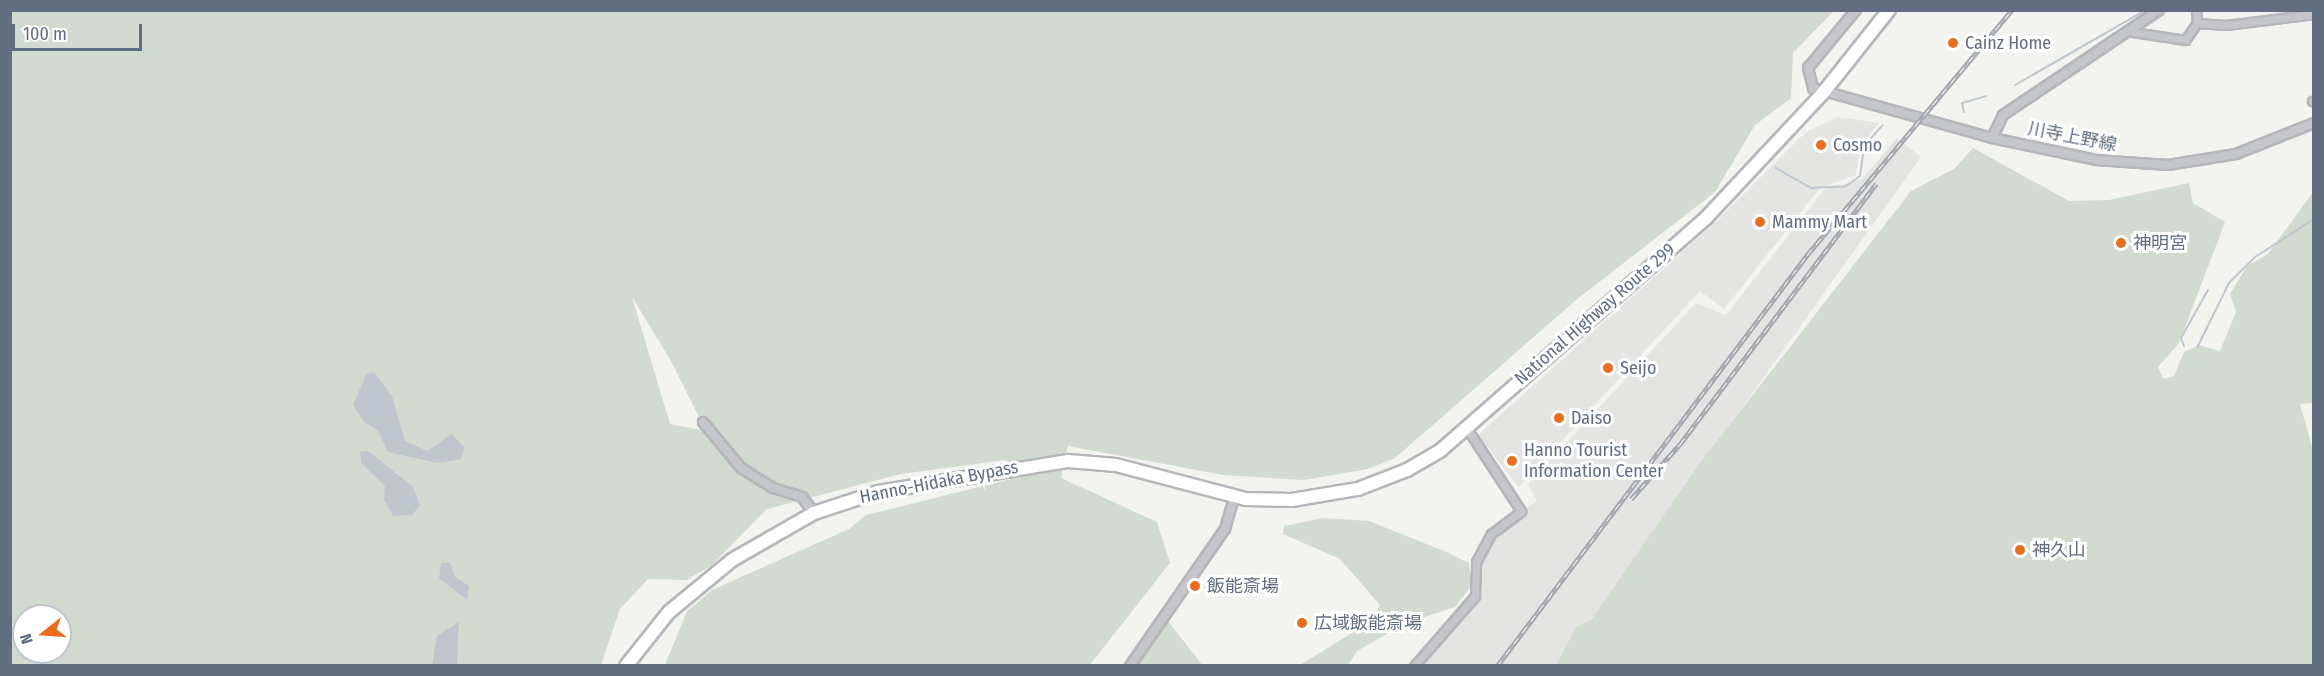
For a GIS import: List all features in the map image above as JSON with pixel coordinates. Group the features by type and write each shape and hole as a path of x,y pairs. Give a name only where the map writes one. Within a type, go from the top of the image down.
{"highway":[{"name":"National Highway Route 299","path":"1234,496 1292,500 1358,489 1425,460 1706,218 1823,93 1888,10"},
{"name":"Hanno-Hidaka Bypass","path":"626,666 702,583 759,542 814,513 924,482 1068,461 1116,465 1234,496"}],"street":[{"path":"1823,93 1807,82 1808,68 1856,10"},
{"path":"1992,138 2003,116 2133,32 2159,10"},
{"path":"2133,32 2135,37 2185,40 2197,23 2196,10"},
{"path":"2197,23 2226,25 2313,14"},
{"name":"川寺上野線","path":"1823,93 1992,138 2096,160 2168,165 2236,154 2313,123"},
{"path":"703,422 741,468 773,488 802,496 814,513"},
{"path":"1414,666 1474,596 1476,562 1491,534 1521,511 1466,427"},
{"path":"1130,666 1225,529 1234,496"}],"shaded area":[{"path":"10,11 1834,11 1793,53 1791,98 1755,125 1715,192 1576,300 1395,458 1368,469 1303,480 1223,475 1068,446 1061,478 1157,522 1170,563 1089,666 665,665 687,611 712,590 849,529 866,515 1011,479 1005,460 901,474 767,509 712,565 687,580 648,579 620,609 601,665 11,665","holes":["632,297 671,361 706,431 670,424"]},
{"path":"1838,117 1879,123 1860,146 1856,175 1820,188 1724,309 1700,291 1519,487 1478,435 1716,222 1806,132"},
{"path":"1897,138 1921,157 1591,620 1576,627 1556,665 1414,666 1475,596 1475,567 1497,527 1537,501 1528,484 1696,303 1726,315 1824,190 1862,179"},
{"path":"1973,148 2069,201 2109,200 2189,183 2193,203 2225,222 2179,343 2158,367 2163,379 2174,376 2184,352 2199,345 2220,351 2236,312 2230,294 2247,266 2268,254 2313,192 2313,403 2300,404 2313,451 2313,665 1556,665 1576,627 1591,620 1700,463 1911,191 1954,169"},
{"path":"374,372 392,396 405,441 427,451 452,434 464,447 461,459 437,463 388,452 378,431 364,422 353,405 366,375"},
{"path":"368,451 412,486 420,505 412,515 393,516 384,500 385,486 361,463 360,452"},
{"path":"1323,518 1369,521 1444,551 1469,563 1472,585 1455,607 1406,623 1357,651 1348,665 1300,665 1373,620 1380,605 1340,559 1283,534 1284,526"},
{"path":"450,562 455,577 469,586 467,600 439,578 441,563"},
{"path":"1167,620 1197,658 1202,665 1138,665"},
{"path":"459,622 457,665 432,665 437,636"}],"waterway":[{"path":"2015,85 2146,10"},
{"path":"1964,112 1962,103 1986,96"},
{"path":"1776,168 1811,188 1846,186 1860,176 1864,146 1883,125"},
{"path":"2197,348 2229,283 2255,257 2314,219"},
{"path":"2184,346 2181,338 2208,290"}],"railway":[{"path":"1497,666 1807,255 2012,10"},
{"path":"1631,499 1680,444 1876,184"}],"place":[{"name":"Cainz Home","path":"1953,43"},
{"name":"Cosmo","path":"1821,145"},
{"name":"Mammy Mart","path":"1760,222"},
{"name":"神明宮","path":"2121,243"},
{"name":"Seijo","path":"1608,368"},
{"name":"Daiso","path":"1559,418"},
{"name":"Hanno Tourist Information Center","path":"1512,461"},
{"name":"神久山","path":"2020,550"},
{"name":"飯能斎場","path":"1195,586"},
{"name":"広域飯能斎場","path":"1302,623"}]}
